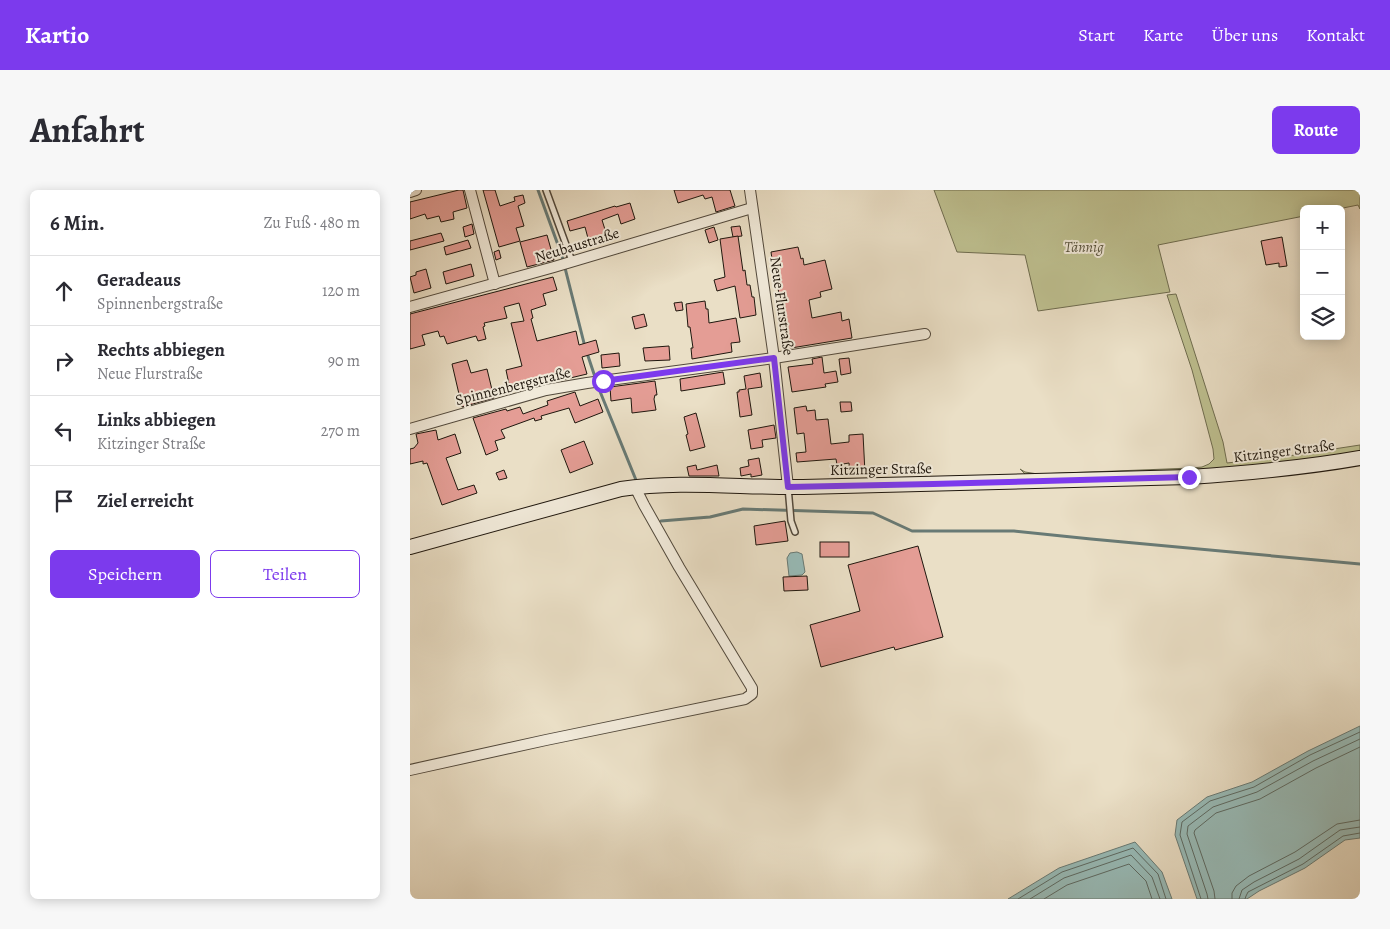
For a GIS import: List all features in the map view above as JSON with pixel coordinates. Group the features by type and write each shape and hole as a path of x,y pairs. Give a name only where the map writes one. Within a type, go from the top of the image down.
{"street":[{"path":"410,192 416,190"},
{"path":"470,190 495,284"},
{"name":"Neue Flurstraße","path":"750,190 774,358 789,492"},
{"name":"Neubaustraße","path":"410,307 572,262 752,208"},
{"name":"Spinnenbergstraße","path":"410,429 546,390 774,358 925,334"},
{"name":"Kitzinger Straße","path":"410,547 621,489 662,484 789,492 933,484 1189,477 1315,465 1360,458"},
{"path":"410,770 745,699 752,694 752,688 666,544 635,487"}],"lane":[{"path":"546,190 572,262"},
{"path":"789,492 795,532"}],"green space":[{"name":"Tännig","path":"934,190 1360,190 1360,209 1358,205 1345,208 1345,205 1300,205 1300,217 1158,245 1170,292 1038,311 1025,255 957,252"},
{"path":"1176,294 1223,442 1227,463 1360,445 1360,453 1242,469 1026,475 1020,469 1025,472 1038,474 1192,468 1202,467 1214,459 1192,370 1167,295"}],"water":[{"path":"797,552 802,554 805,572 802,575 789,576 787,558 790,553"},
{"path":"1360,726 1360,838 1345,840 1305,868 1247,899 1197,899 1175,835 1177,820 1207,797 1252,782 1308,751"},
{"path":"1135,842 1162,872 1172,899 1008,899 1059,868"}],"building":[{"path":"463,190 467,208 453,212 454,219 441,222 439,216 427,219 425,214 410,219 410,202"},
{"path":"483,190 495,190 500,206 515,201 514,197 523,195 525,203 518,206 524,226 516,228 520,241 499,247"},
{"path":"674,190 730,190 735,206 716,212 712,197 705,199 703,195 678,203"},
{"path":"630,203 635,219 621,224 618,214 602,220 607,236 589,242 585,227 570,231 567,221"},
{"path":"472,224 474,234 465,237 463,227"},
{"path":"740,226 742,236 733,237 731,227"},
{"path":"714,227 718,240 709,243 705,230"},
{"path":"441,233 444,241 410,250 410,241"},
{"path":"547,235 554,260 527,267 520,242"},
{"path":"738,236 743,271 745,270 747,285 750,285 752,297 754,297 756,315 740,318 735,286 717,291 714,280 725,277 720,239"},
{"path":"1282,237 1287,266 1279,267 1279,263 1266,265 1261,241"},
{"path":"468,240 471,248 446,255 444,247"},
{"path":"798,247 804,265 825,260 832,289 820,292 821,297 809,300 812,318 841,312 842,321 849,319 852,338 785,349 778,287 776,287 771,252"},
{"path":"499,250 501,258 496,260 494,252"},
{"path":"471,264 474,276 446,284 443,272"},
{"path":"426,269 431,288 414,293 410,277 416,275 416,272"},
{"path":"553,277 557,290 543,294 546,305 531,310 533,318 531,319 537,341 576,331 579,345 596,340 599,352 582,357 587,374 528,388 527,385 510,389 506,370 522,366 511,323 524,321 519,303 504,307 507,318 484,323 486,339 478,341 476,336 447,344 444,336 440,337 438,331 422,335 425,345 410,349 410,314"},
{"path":"705,301 706,309 708,309 709,323 736,318 740,342 731,343 732,352 692,359 691,348 693,348 690,327 688,327 686,304"},
{"path":"682,302 683,310 676,311 674,303"},
{"path":"644,314 647,326 635,329 632,317"},
{"path":"669,346 670,360 645,361 643,348"},
{"path":"619,353 620,366 602,368 601,355"},
{"path":"822,357 824,373 836,371 838,382 825,384 826,387 792,392 788,367 813,364 812,359"},
{"path":"849,358 851,373 841,375 839,359"},
{"path":"467,360 471,373 487,369 494,398 462,407 452,364"},
{"path":"723,372 725,384 681,391 680,379"},
{"path":"760,373 762,387 748,389 752,415 740,417 737,392 746,389 744,376"},
{"path":"655,381 657,395 655,395 654,399 656,410 632,413 631,398 611,401 610,387"},
{"path":"575,392 580,406 598,399 603,412 575,423 569,408 541,416 542,419 535,421 534,418 501,430 505,438 495,441 498,450 486,455 473,418 520,407 523,414 548,405 547,401"},
{"path":"840,402 851,402 852,411 841,412"},
{"path":"806,406 807,411 815,410 816,420 828,419 831,444 849,442 849,435 863,434 865,473 850,474 849,463 837,465 836,459 797,462 796,453 806,452 804,433 797,434 794,408"},
{"path":"696,413 705,447 690,451 684,417"},
{"path":"774,425 776,438 762,440 763,447 751,449 748,430"},
{"path":"436,430 438,440 455,434 461,453 446,458 458,490 474,485 477,493 442,505 427,463 423,464 423,461 410,464 410,449 414,448 418,443 416,434"},
{"path":"584,441 593,464 570,473 561,450"},
{"path":"759,458 762,475 751,477 751,474 741,476 740,468 749,466 748,460"},
{"path":"696,465 697,470 717,465 719,476 689,476 687,467"},
{"path":"504,470 507,478 499,480 496,473"},
{"path":"785,521 788,541 756,545 754,526"},
{"path":"820,542 849,542 849,557 820,557"},
{"path":"918,546 943,637 895,650 894,647 821,667 810,625 860,611 848,565"},
{"path":"807,576 808,590 784,591 783,577"}],"waterway":[{"path":"538,190 562,256 585,347"},
{"path":"587,353 599,389 636,480"},
{"path":"661,521 710,517 743,509 873,513 912,531 1014,531 1360,564"}],"route":[{"path":"603,381 774,358 788,487 1189,477"}]}
